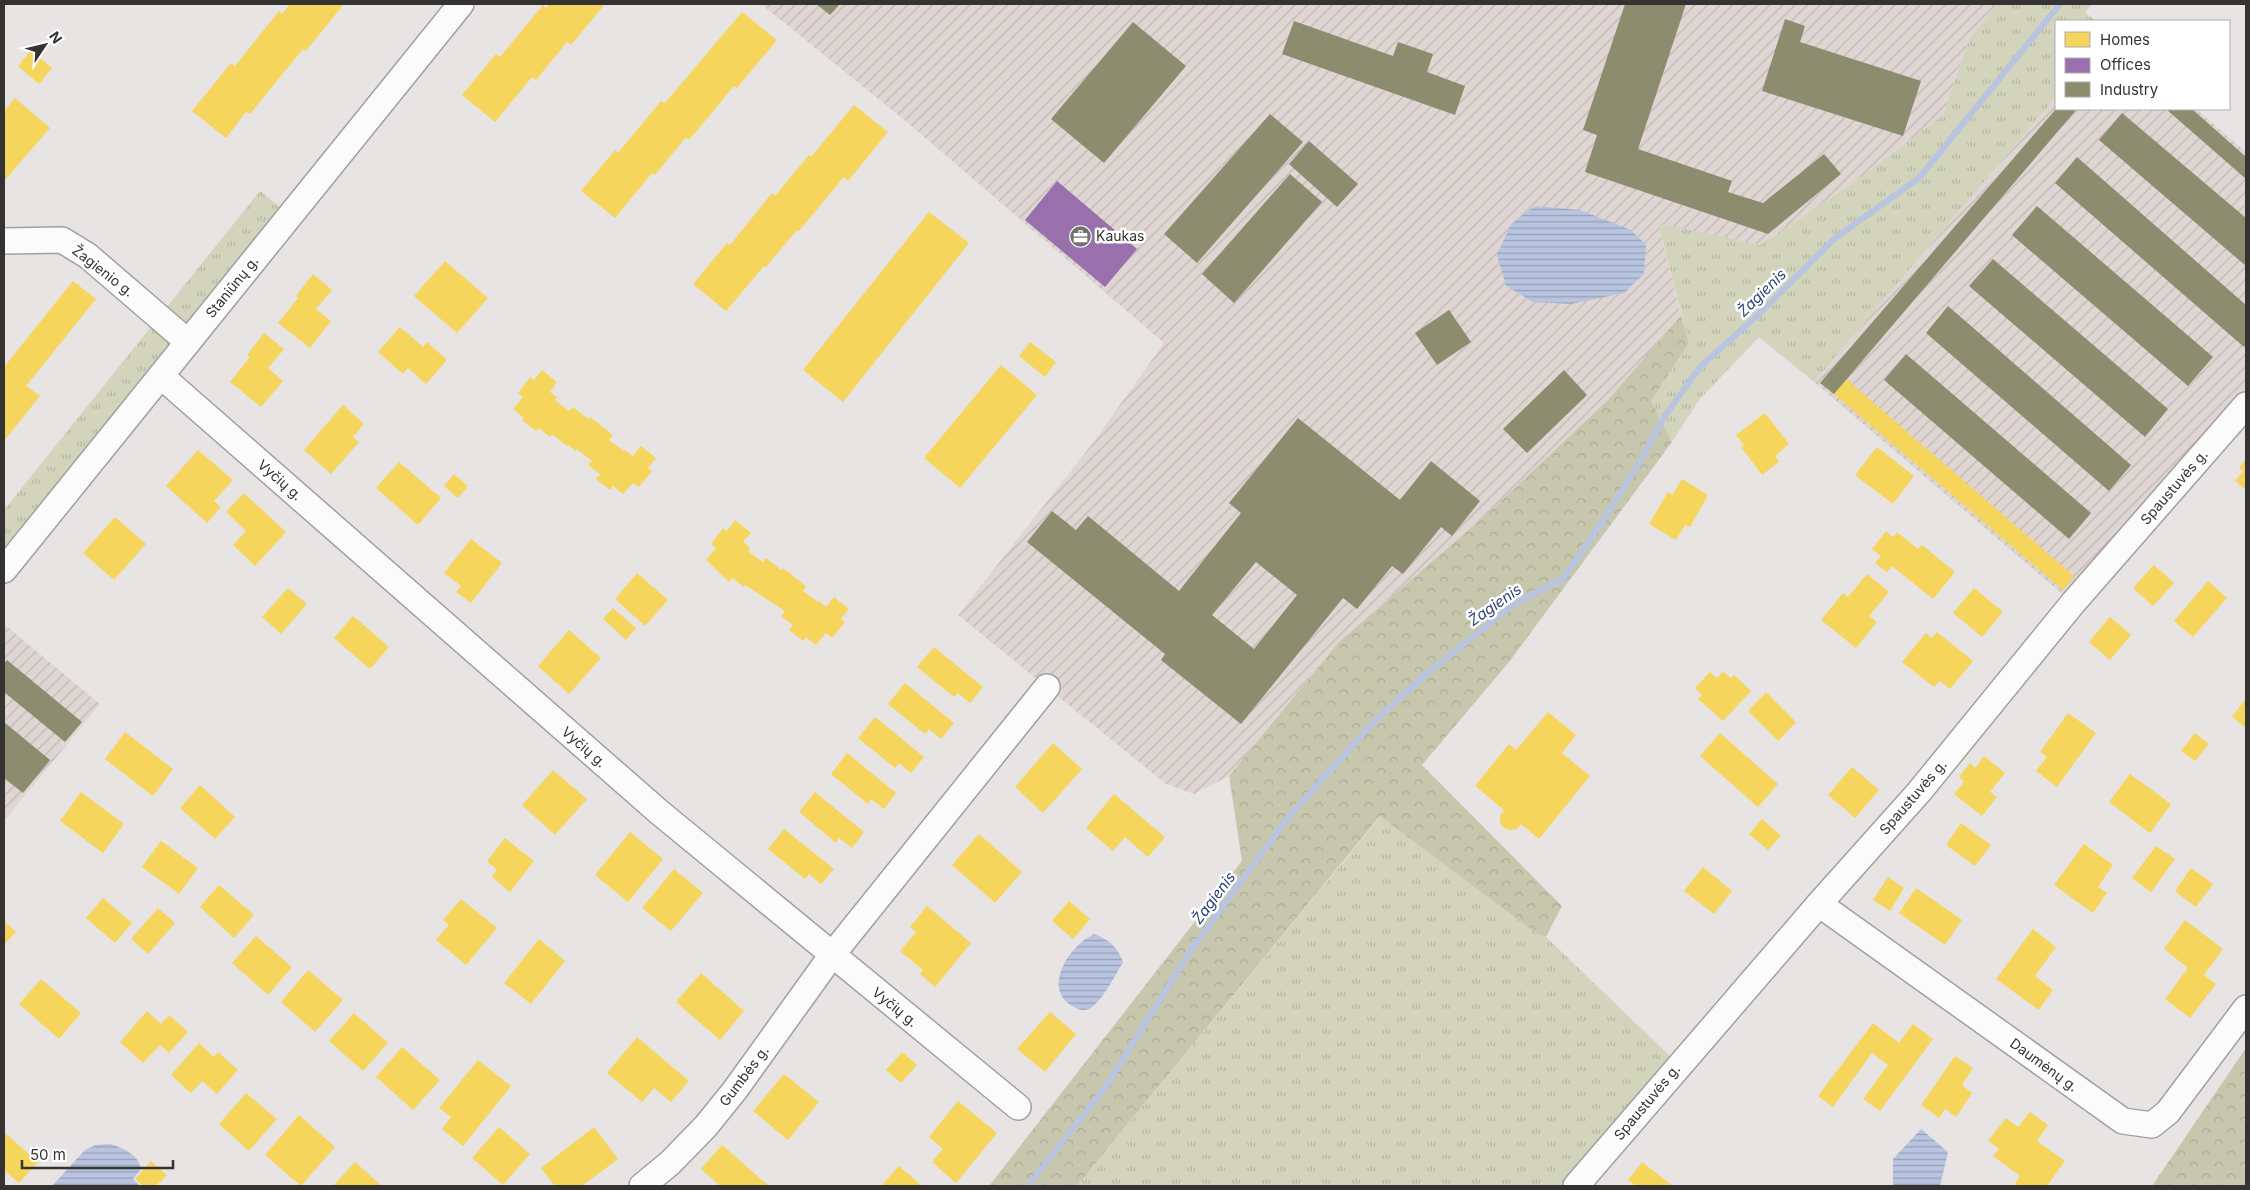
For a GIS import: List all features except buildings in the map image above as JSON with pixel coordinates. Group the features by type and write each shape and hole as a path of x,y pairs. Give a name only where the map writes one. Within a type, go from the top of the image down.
{"street":[{"name":"Staniūnų g.","path":"4,570 461,4"},
{"name":"Žagienio g.","path":"4,241 62,240 88,256 188,342"},
{"name":"Vyčių g.","path":"161,376 652,806 1018,1107"},
{"name":"Spaustuvės g.","path":"1576,1186 1818,904 1919,792 2073,603 2246,405"},
{"name":"Gumbės g.","path":"642,1186 670,1163 706,1126 735,1090 832,955 1046,687"},
{"name":"Daumėnų g.","path":"1818,904 2124,1121 2152,1125 2168,1112 2246,1008"}],"shaded area":[{"path":"761,4 1998,4 1970,37 1943,115 1856,181 1760,245 1658,224 1681,315 1608,400 1488,513 1339,642 1229,776 1194,794 1166,784 958,615 1092,444 1164,343 908,123"},
{"path":"2055,98 2055,110 2197,110 2246,152 2246,392 2069,600 1814,382"},
{"path":"4,624 100,704 4,821"}],"green space":[{"path":"1998,4 2092,4 2085,12 2095,20 2055,20 2055,98 1814,382 1759,337 1699,400 1672,442 1651,401 1689,343 1658,223 1760,245 1856,181 1943,115 1970,37"},
{"path":"260,191 282,209 4,550 4,510"},
{"path":"1681,315 1689,343 1651,401 1672,442 1509,662 1422,765 1562,906 1546,937 1532,930 1380,816 1077,1186 989,1186 1242,861 1229,776 1339,642 1488,513 1608,400"},
{"path":"1381,816 1532,930 1546,937 1673,1059 1564,1186 1077,1186"},
{"path":"2246,1048 2246,1186 2152,1186"}],"water":[{"path":"1535,206 1580,210 1631,230 1646,245 1644,274 1624,293 1571,304 1533,302 1506,286 1497,255 1511,224"},
{"path":"1094,934 1112,944 1123,962 1099,1000 1089,1009 1081,1010 1064,999 1059,990 1059,979 1068,957"},
{"path":"1921,1129 1948,1152 1940,1186 1893,1186 1893,1159"},
{"path":"110,1144 125,1150 137,1159 141,1169 133,1179 140,1186 52,1186 85,1150 95,1145"}],"waterway":[{"name":"Žagienis","path":"1028,1186 1106,1086 1191,950 1290,815 1375,721 1426,674 1514,604 1563,579 1638,465 1664,417 1700,367 1760,313 1834,239 1919,178 2060,4"}],"place":[{"name":"Kaukas","path":"1080,236"}]}
